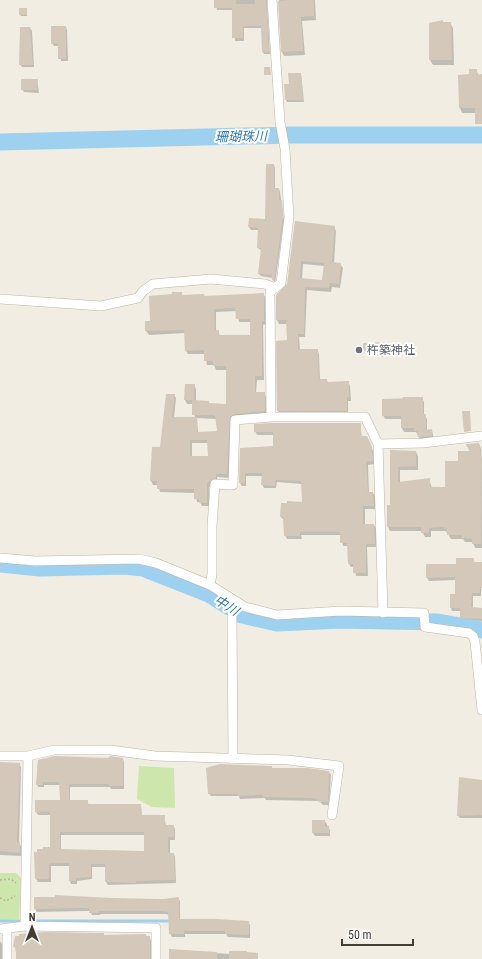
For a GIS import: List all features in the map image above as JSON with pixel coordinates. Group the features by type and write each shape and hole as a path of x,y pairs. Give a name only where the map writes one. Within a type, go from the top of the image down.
{"street":[{"path":"271,416 270,292 281,283 289,217 286,148 280,122 272,0"},
{"path":"0,299 101,306 138,298 143,291 153,284 211,279 265,284 275,288"},
{"path":"210,584 212,574 212,526 216,484 233,485 234,420 271,416 365,417 378,444 383,613"},
{"path":"378,444 423,443 482,436"},
{"path":"0,558 35,560 140,559 156,563 210,584 245,607 277,614 341,611 424,613 425,627 469,634 473,636 475,642 482,710"},
{"path":"233,759 232,616 237,602"},
{"path":"0,756 28,756 54,750 110,750 155,756 288,760 339,766 332,815"},
{"path":"24,921 28,756"},
{"path":"7,959 4,929 24,921 156,928 156,959"}],"path":[{"path":"0,880 11,879 17,885"},
{"path":"0,898 11,900 17,893"}],"green space":[{"path":"139,766 174,768 175,808 152,807 137,799"},
{"path":"0,873 16,873 21,878 19,919 0,920"}],"building":[{"path":"214,0 236,0 236,4 255,4 255,0 266,0 269,52 262,52 261,26 243,26 243,38 232,38 232,8 214,8"},
{"path":"314,0 314,16 301,17 303,51 281,52 278,1"},
{"path":"19,8 27,8 27,15 19,15"},
{"path":"443,20 443,22 451,22 452,60 429,60 429,23"},
{"path":"51,26 66,26 66,59 58,59 58,43 51,44"},
{"path":"20,27 30,27 33,65 19,65"},
{"path":"264,67 270,67 271,75 264,75"},
{"path":"469,69 477,69 477,75 482,74 482,124 475,124 475,108 459,108 458,75 469,74"},
{"path":"288,73 301,73 303,100 285,100 284,84 289,84"},
{"path":"21,79 38,79 37,90 21,90"},
{"path":"266,164 274,164 274,188 279,188 279,200 282,200 283,217 274,281 272,280 272,275 258,274 261,248 257,248 258,228 248,227 249,218 265,219"},
{"path":"295,221 335,226 332,262 341,263 339,284 330,283 329,288 305,287 304,334 298,334 298,349 318,349 319,379 327,379 327,382 349,381 347,411 277,411 276,341 287,340 286,320 276,320 276,295 287,284","holes":["301,261 324,263 322,280 300,278"]},
{"path":"172,292 182,292 182,295 204,294 204,296 264,293 264,321 262,321 262,376 255,376 255,392 265,392 265,411 234,414 230,417 227,474 216,474 216,478 207,483 207,503 199,503 199,499 194,499 194,489 157,489 157,481 150,481 152,447 160,447 166,394 175,394 172,417 197,417 197,432 217,431 215,415 192,415 192,400 184,400 185,384 195,384 194,400 226,404 226,366 213,366 213,361 204,361 204,350 185,351 184,330 145,331 145,321 150,321 149,296 172,294","holes":["235,308 236,319 250,319 250,335 219,335 219,330 215,330 214,309","190,440 207,440 208,456 190,456"]},
{"path":"388,342 388,353 380,354 379,350 363,350 363,343"},
{"path":"403,397 423,397 423,414 426,414 426,430 432,429 432,436 418,437 417,431 414,431 414,428 401,428 401,416 382,416 382,399 403,399"},
{"path":"462,411 470,411 471,431 464,432"},
{"path":"361,423 361,436 367,436 372,447 373,461 366,462 368,492 373,492 374,506 363,506 363,524 374,524 375,544 366,544 366,573 353,573 353,564 348,564 347,543 340,543 340,532 300,532 300,536 284,536 283,517 280,517 281,503 287,503 287,501 302,502 301,481 275,480 275,486 261,485 262,473 245,473 245,483 239,483 240,448 273,446 273,432 254,432 254,424"},
{"path":"479,443 482,462 481,544 472,544 472,539 462,538 462,535 447,535 447,529 444,529 444,527 429,528 429,533 421,533 421,527 387,527 387,505 390,505 390,450 416,451 416,466 398,467 398,482 430,478 430,487 445,487 445,461 458,461 458,451 469,451 466,444"},
{"path":"456,558 474,558 474,562 482,562 482,588 480,588 480,593 472,593 471,607 482,608 482,619 460,618 460,608 450,608 450,594 455,594 455,577 426,578 426,564 456,564"},
{"path":"54,756 108,758 110,756 123,758 123,786 109,786 109,784 69,784 69,800 88,800 88,804 141,804 141,815 165,815 165,825 174,825 174,837 168,837 168,853 174,853 175,880 136,881 136,883 105,882 105,864 91,864 91,877 76,878 76,881 69,881 69,863 49,863 49,879 35,879 34,852 37,852 37,849 43,849 43,847 50,847 50,812 35,812 35,800 60,800 59,782 43,782 43,785 36,785 38,760","holes":["60,832 144,832 144,851 60,849"]},
{"path":"0,762 20,763 17,842 20,842 20,853 0,851"},
{"path":"220,764 272,766 272,768 308,768 329,771 328,802 320,802 316,799 310,798 208,794 206,768"},
{"path":"459,777 482,780 482,815 457,816"},
{"path":"312,820 325,820 325,826 329,826 329,833 312,833"},
{"path":"55,895 163,899 179,897 179,919 249,921 249,935 225,934 225,931 184,931 184,934 169,934 168,912 163,911 99,911 99,913 89,913 89,909 84,908 34,909 34,897 55,897"},
{"path":"45,932 104,933 104,935 146,934 146,936 150,936 150,959 16,959 16,947 13,947 15,936 19,936 19,934"},
{"path":"169,949 217,952 217,959 169,959"},
{"path":"229,951 247,951 258,953 258,959 229,959"}],"waterway":[{"name":"珊瑚珠川","path":"0,142 291,135 482,135"},
{"name":"中川","path":"0,564 40,568 125,566 143,568 209,594 242,615 277,623 341,620 438,622 482,630"},
{"path":"0,921 171,921"}],"place":[{"name":"杵築神社","path":"359,350"}]}
